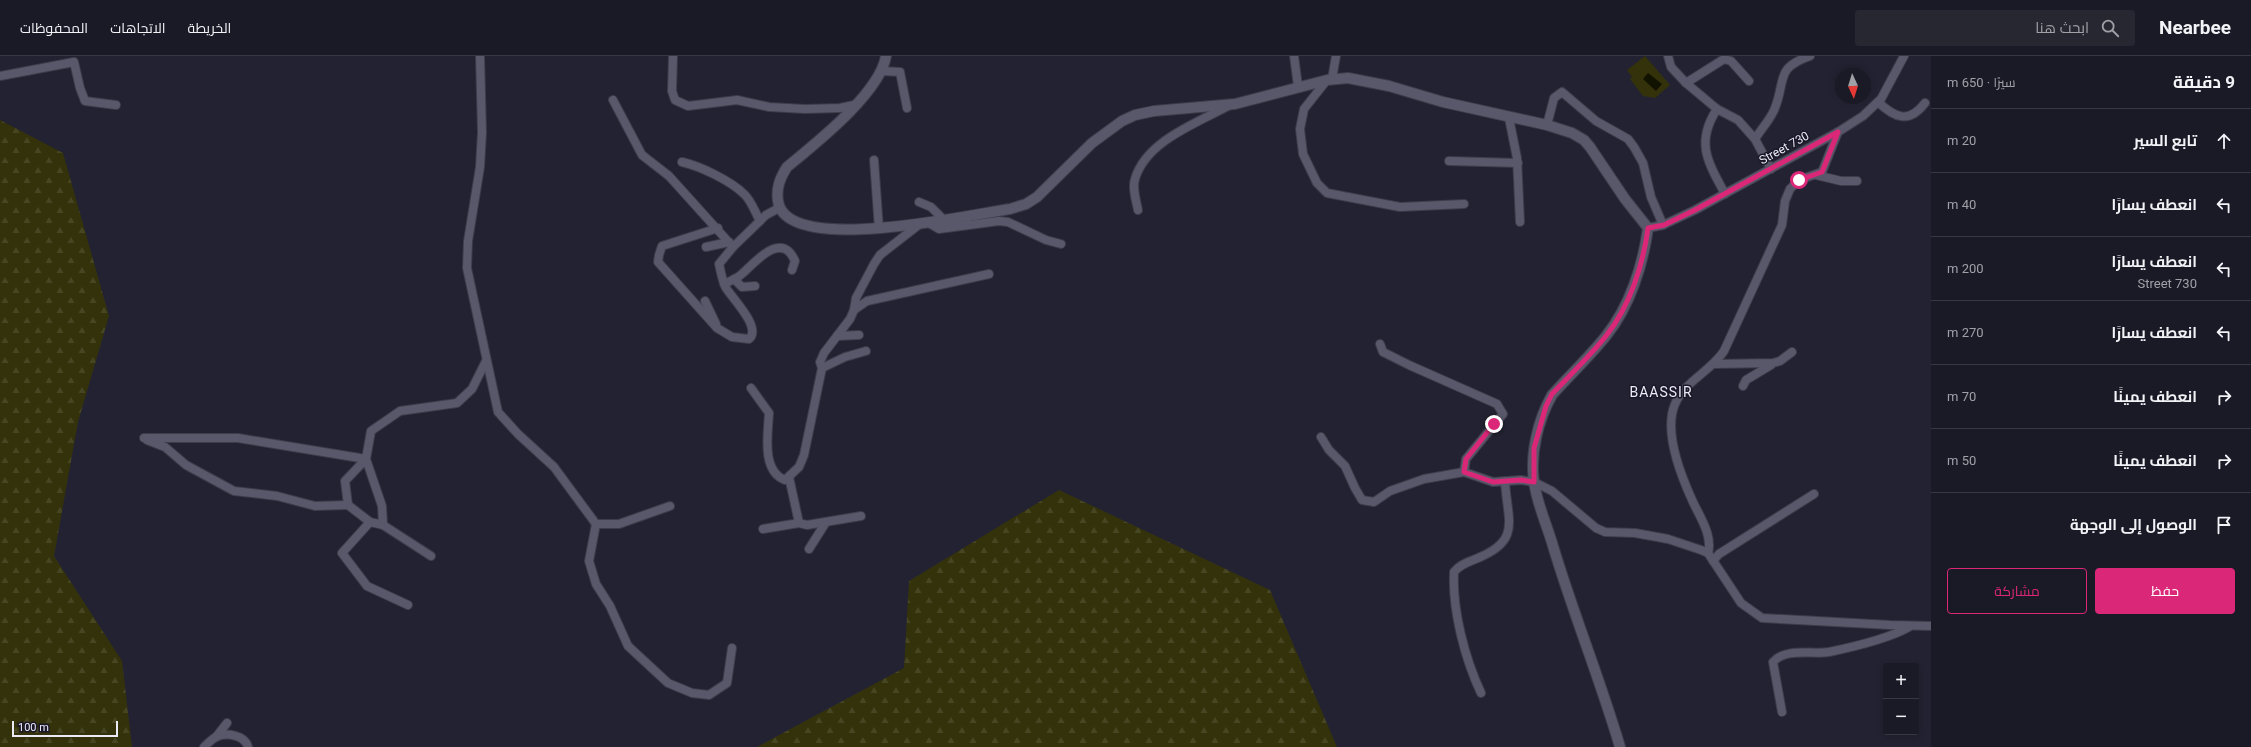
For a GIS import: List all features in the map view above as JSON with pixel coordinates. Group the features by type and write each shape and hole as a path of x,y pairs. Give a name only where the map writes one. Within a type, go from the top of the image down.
{"street":[{"path":"480,56 482,132 480,167 468,241 467,268 498,412 518,434 554,467 596,524 589,561 596,584 610,606 628,646 668,683 692,693 709,695 727,683 732,648"},
{"path":"673,56 672,91 675,100 688,106 726,100 794,109 840,108 854,105"},
{"path":"886,56 882,71 864,96 787,167 778,184 777,195 779,208 792,221 802,225 838,229 880,229 1010,209 1026,204 1044,190 1092,143 1122,121 1135,115 1154,111 1229,105 1330,79 1368,81 1509,118 1547,126 1572,133 1584,140 1625,199 1648,228 1643,258 1622,311 1607,335 1552,394 1546,406 1534,448 1534,482 1560,567 1588,645 1620,747"},
{"path":"1294,56 1298,86"},
{"path":"1336,56 1330,79 1310,99 1304,109 1300,129 1302,154 1317,183 1326,193 1400,207 1464,204"},
{"path":"1668,56 1669,64 1686,83 1717,109 1738,120 1755,140 1771,169"},
{"path":"1755,140 1774,110 1780,83 1785,72 1792,64 1810,56"},
{"name":"Street 730","path":"1648,228 1664,225 1725,194 1838,132 1863,116 1878,102 1904,56"},
{"path":"1686,83 1724,59 1731,61 1749,81"},
{"path":"0,76 74,62 80,88 85,101 116,105"},
{"path":"882,71 900,72 907,108"},
{"path":"1547,126 1554,98 1562,92 1596,121 1628,139 1639,155 1654,204 1664,225"},
{"path":"613,100 642,155 669,176 731,244"},
{"path":"1878,102 1894,116 1917,112 1925,103"},
{"path":"1138,210 1135,179 1147,159 1158,147 1174,134 1229,105"},
{"path":"1717,109 1706,129 1705,147 1708,160 1725,194"},
{"path":"1509,118 1518,163 1520,222"},
{"path":"1838,132 1828,152 1824,170 1799,180 1790,189 1785,201 1782,225 1724,350 1714,364 1680,395 1675,404 1670,424 1672,441 1684,479 1708,538 1708,553 1741,603 1762,618 1928,627"},
{"path":"874,160 880,229"},
{"path":"1449,161 1518,163"},
{"path":"682,162 696,166 734,186 746,195 760,220"},
{"path":"1816,174 1841,181 1857,181"},
{"path":"919,202 931,207 943,219"},
{"path":"718,228 662,246 658,262 717,328 727,335 741,339 749,339 752,334 747,317 724,284 719,264 731,244 766,215 779,208"},
{"path":"925,223 940,229 999,221 1008,222 1046,240 1061,244"},
{"path":"751,388 769,413 766,442 774,473 785,480 799,467 804,455 822,368 820,362 824,353 854,310 860,290 880,256 925,223"},
{"path":"706,247 731,244"},
{"path":"724,284 734,279 757,259 777,248 785,249 792,254 795,261 792,270"},
{"path":"854,310 868,300 989,274"},
{"path":"734,279 742,287 755,286"},
{"path":"705,302 717,328"},
{"path":"837,336 859,336"},
{"path":"1380,344 1383,352 1497,404 1501,410 1503,414 1466,459 1464,472"},
{"path":"822,368 845,357 866,351"},
{"path":"1743,386 1746,380 1753,374 1773,363 1780,361 1792,352"},
{"path":"383,525 382,506 366,459 371,431 400,411 457,403 472,389 486,361"},
{"path":"1714,364 1773,363"},
{"path":"1321,437 1329,450 1345,466 1362,500 1374,502 1396,489 1424,479 1464,472 1493,482 1521,480 1534,482 1552,491 1596,528 1605,532 1635,533 1668,539 1708,553"},
{"path":"366,459 238,438 144,438 165,447 186,465 234,492 277,496 315,506 348,505 370,522 383,525 432,556"},
{"path":"348,505 345,482 366,459"},
{"path":"789,477 799,523"},
{"path":"1482,693 1467,660 1456,604 1454,572 1461,565 1490,554 1504,542 1509,525 1505,481"},
{"path":"1713,561 1719,554 1814,494"},
{"path":"596,524 620,524 670,506"},
{"path":"763,529 799,523 807,525 861,516"},
{"path":"370,522 342,553 367,586 408,605"},
{"path":"809,548 826,522"},
{"path":"1782,712 1773,670 1773,662 1777,658 1800,652 1822,653 1846,648 1892,634 1911,625"},
{"path":"204,747 228,723"},
{"path":"216,736 224,735 243,738 248,747"}],"green space":[{"path":"1645,56 1670,85 1655,98 1643,96 1630,79 1632,77 1627,70"},
{"path":"0,120 63,153 109,316 78,422 54,556 122,661 132,747 0,747"},
{"path":"1059,490 1270,590 1337,747 757,747 904,668 909,581"}],"shaded area":[{"path":"1648,73 1662,84 1656,91 1643,79"}],"district":[{"name":"BAASSIR","path":"1661,392"}],"route":[{"path":"1494,424 1466,459 1464,472 1493,482 1521,480 1534,482 1534,448 1546,406 1552,394 1607,335 1616,322 1630,294 1643,258 1648,228 1664,225 1695,210 1838,132 1828,152 1824,170 1799,180"}]}
